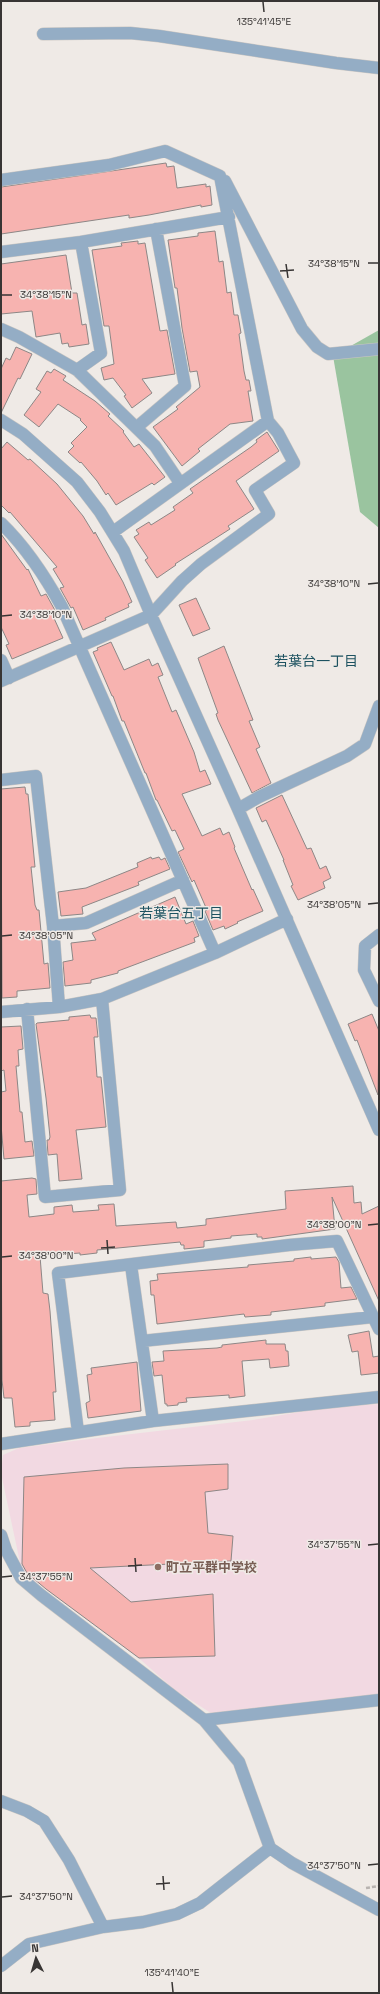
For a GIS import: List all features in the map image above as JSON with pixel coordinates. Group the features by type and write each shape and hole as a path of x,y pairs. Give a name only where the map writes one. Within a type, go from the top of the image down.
{"street":[{"path":"43,34 130,33 379,68"},
{"path":"1,180 109,165 165,151 220,176 226,182 302,329 317,347 328,354 379,350"},
{"path":"1,660 5,680 79,645 151,615 182,581 201,564 269,514 255,490 294,463 278,433 268,421 220,176"},
{"path":"1,252 81,242 229,217"},
{"path":"137,427 185,386 156,229"},
{"path":"76,370 101,353 81,242"},
{"path":"1,329 19,337 76,370 137,427 155,446 180,483"},
{"path":"1,420 23,434 77,482 113,532 124,551 379,1130"},
{"path":"113,532 268,421"},
{"path":"1,523 15,536 51,587 79,645 215,953"},
{"path":"238,809 259,797 347,756 364,744 379,706"},
{"path":"1,780 36,776 59,1007"},
{"path":"52,926 86,923 183,880"},
{"path":"1,1012 59,1007 102,999 215,953 287,919"},
{"path":"379,935 365,946 364,970 379,1001"},
{"path":"27,1010 45,1197 120,1190 102,999"},
{"path":"372,1114 379,1103"},
{"path":"78,1432 58,1273 289,1245 337,1241 379,1329"},
{"path":"131,1265 153,1421"},
{"path":"142,1341 373,1317"},
{"path":"1,1444 153,1421 379,1397"},
{"path":"1,1535 3,1550 21,1578 40,1595 204,1720 240,1762 270,1848 292,1863 379,1910"},
{"path":"204,1720 379,1700"},
{"path":"1,1801 27,1811 44,1821 69,1860 103,1927"},
{"path":"1,1966 29,1944 103,1927 143,1922 177,1914 200,1903 270,1848"}],"shaded area":[{"path":"379,1404 379,1697 214,1715 175,1690 117,1639 22,1572 1,1473 3,1455 19,1448 253,1420 323,1408"}],"green space":[{"path":"379,330 379,528 360,512 333,356"}],"building":[{"path":"166,163 167,167 174,166 177,188 206,184 206,187 210,186 212,205 201,207 201,205 129,218 129,215 1,234 1,187"},
{"path":"215,231 219,262 223,261 227,293 231,292 234,315 238,315 244,371 246,380 249,380 251,391 248,391 253,421 230,424 198,449 200,451 182,466 153,427 178,409 176,407 200,387 197,371 190,372 168,240 198,236 198,233"},
{"path":"138,241 138,244 145,243 160,331 167,330 175,374 142,379 152,393 132,408 124,396 126,395 113,378 104,380 101,368 114,364 109,326 104,326 92,250 122,246 121,243"},
{"path":"66,255 72,293 77,293 82,325 86,324 89,344 69,347 68,343 62,344 60,333 36,337 32,311 1,314 1,264"},
{"path":"16,347 32,354 20,379 18,378 1,413 1,369 6,358 10,360"},
{"path":"54,369 66,376 63,380 95,401 110,414 108,416 124,431 123,432 134,447 139,444 165,477 154,485 152,483 116,505 108,493 106,495 97,481 81,462 80,463 68,452 74,446 71,443 87,427 80,420 81,419 58,404 39,427 24,415 41,392 36,389 47,371 51,373"},
{"path":"267,432 279,451 236,481 254,509 228,526 230,529 175,564 176,565 157,578 145,560 148,558 134,537 139,534 136,530 149,522 151,525 175,510 173,507 193,493 190,489 251,447 257,442 256,440"},
{"path":"7,442 28,460 30,459 57,484 83,516 94,534 95,532 123,582 132,602 128,604 129,607 105,618 106,620 83,630 73,607 71,608 60,588 64,587 53,569 57,567 10,512 9,513 1,505 1,449"},
{"path":"1,534 27,570 28,569 41,596 46,594 57,614 53,616 63,638 12,659 6,645 9,644 1,627"},
{"path":"196,598 210,629 193,636 179,605"},
{"path":"111,642 124,670 149,659 152,666 158,663 163,675 158,677 172,712 176,710 194,752 200,772 205,770 211,784 182,794 202,836 220,828 223,835 229,832 235,847 234,848 252,890 253,889 263,911 225,929 224,926 213,930 205,911 207,910 194,880 192,882 178,852 184,849 175,830 172,831 156,800 124,721 122,721 113,696 93,652 98,650 97,648"},
{"path":"224,646 253,720 249,721 260,747 256,749 271,783 252,793 218,720 216,714 218,713 198,658"},
{"path":"25,787 26,794 28,794 35,867 31,867 35,905 37,910 39,910 44,964 48,963 50,988 17,991 17,997 2,998 1,789"},
{"path":"282,795 307,849 311,848 320,869 326,866 331,878 323,882 325,888 298,900 291,886 293,885 284,860 266,820 262,822 256,808"},
{"path":"151,857 152,859 159,857 161,860 165,858 170,869 138,882 139,885 82,907 83,914 61,916 58,892 86,888 138,867 137,863"},
{"path":"175,897 186,924 193,921 199,936 194,938 195,942 118,971 118,973 91,980 91,983 65,986 63,962 73,960 71,943 96,940 92,933"},
{"path":"372,1014 379,1031 378,1095 357,1040 355,1041 348,1024"},
{"path":"90,1015 91,1018 96,1018 98,1037 94,1037 97,1077 101,1077 106,1127 76,1130 82,1179 59,1181 57,1154 48,1155 47,1140 49,1140 50,1137 36,1024 69,1020 69,1017"},
{"path":"21,1026 23,1049 18,1050 19,1066 16,1066 20,1112 22,1112 25,1142 32,1141 34,1156 4,1159 1,1125 1,1092 6,1091 4,1070 1,1071 1,1027"},
{"path":"32,1178 36,1179 37,1194 27,1195 29,1217 54,1214 54,1207 72,1205 73,1212 99,1210 98,1205 114,1204 116,1226 176,1222 177,1228 206,1225 206,1219 286,1209 285,1191 353,1186 354,1203 361,1202 362,1214 379,1206 379,1301 332,1197 335,1229 262,1239 262,1237 257,1237 257,1234 231,1236 231,1238 204,1241 204,1247 184,1249 184,1245 181,1245 180,1242 97,1250 97,1253 80,1255 80,1253 40,1256 43,1293 48,1294 50,1311 56,1392 53,1392 55,1420 30,1422 30,1426 15,1427 12,1398 4,1398 2,1380 1,1181"},
{"path":"311,1257 311,1259 336,1257 339,1262 341,1288 351,1287 357,1299 325,1303 325,1306 271,1312 271,1315 245,1317 244,1314 157,1324 154,1295 151,1295 150,1281 158,1280 157,1274 248,1267 248,1265 294,1261 294,1259"},
{"path":"369,1331 373,1357 379,1356 379,1373 361,1375 358,1351 352,1352 348,1335"},
{"path":"266,1340 266,1344 285,1344 286,1351 288,1351 289,1366 270,1368 269,1359 242,1361 245,1396 229,1398 229,1395 186,1398 187,1402 178,1403 178,1405 167,1406 167,1404 165,1404 162,1375 154,1376 152,1362 164,1361 163,1351 217,1348 222,1347 222,1345"},
{"path":"137,1362 141,1411 88,1418 86,1403 90,1401 87,1375 92,1374 91,1368"},
{"path":"228,1464 228,1489 205,1492 208,1533 233,1536 231,1561 90,1568 131,1602 213,1594 215,1656 139,1658 46,1589 27,1573 22,1564 24,1477 124,1468"}],"place":[{"name":"町立平群中学校","path":"158,1567"}],"district":[{"name":"若葉台一丁目","path":"316,661"},
{"name":"若葉台五丁目","path":"181,913"}]}
